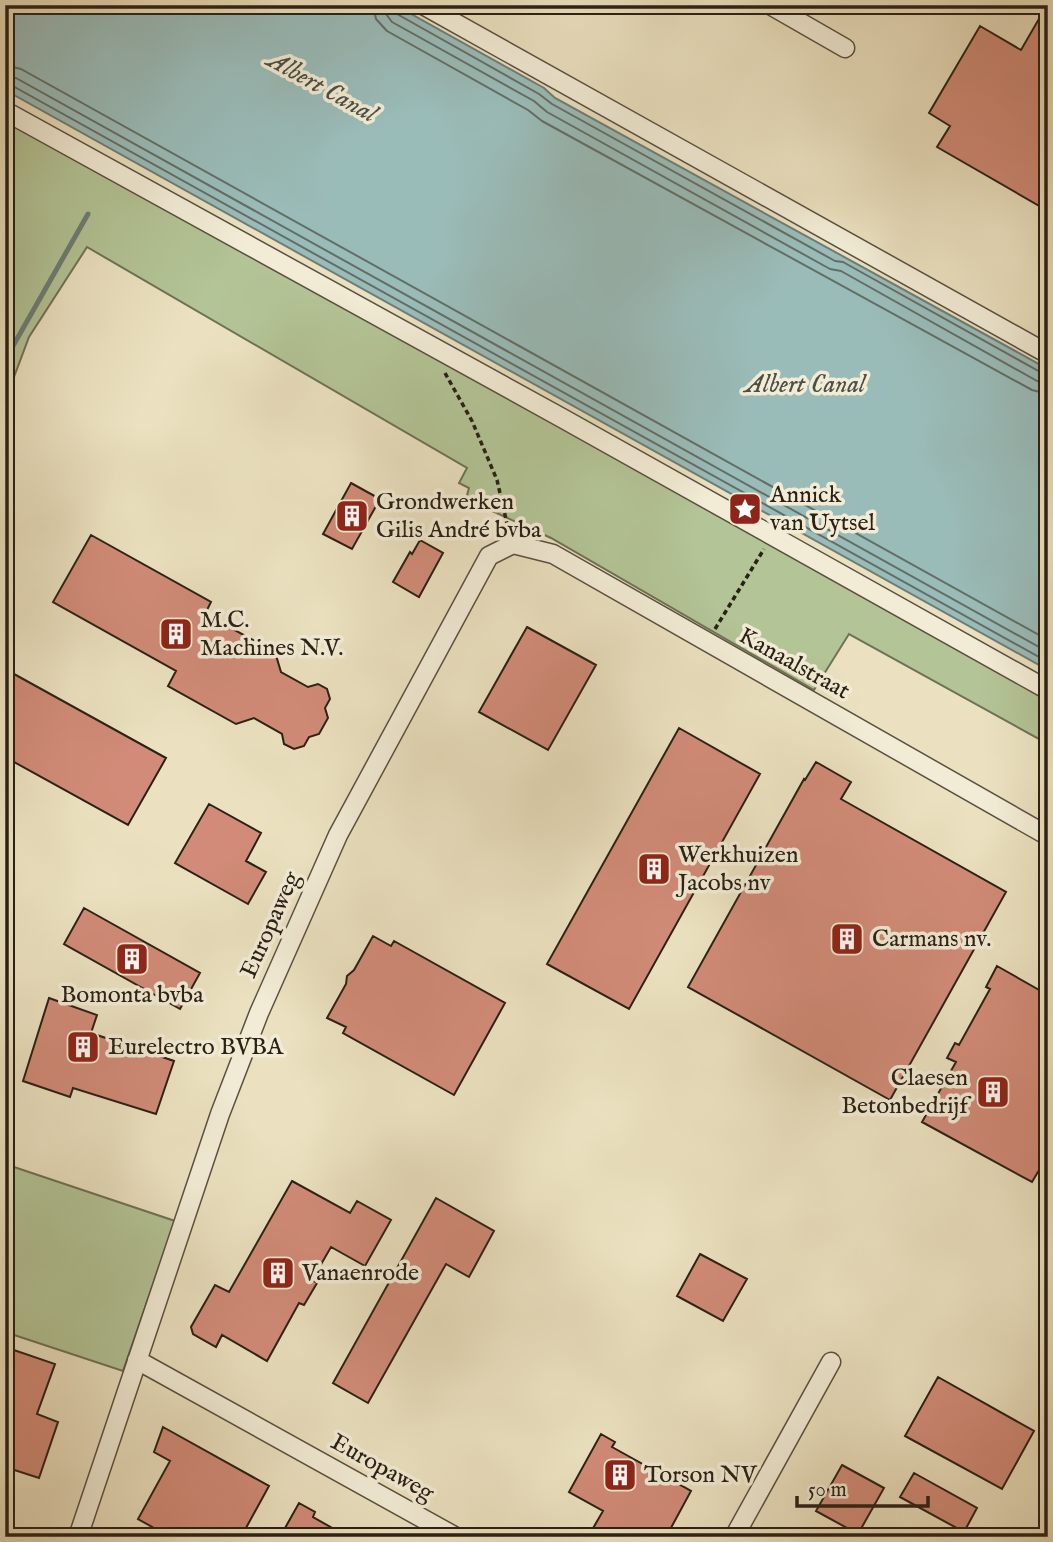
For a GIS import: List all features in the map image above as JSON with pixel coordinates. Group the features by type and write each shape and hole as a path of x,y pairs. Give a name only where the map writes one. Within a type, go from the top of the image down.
{"street":[{"path":"423,5 1048,354"},
{"path":"770,5 845,48"},
{"path":"5,111 1048,690"},
{"name":"Kanaalstraat","path":"513,544 553,554 1048,836"},
{"name":"Europaweg","path":"78,1537 220,1114 259,1013 338,835 489,556 513,544"},
{"name":"Europaweg","path":"137,1360 456,1537"},
{"path":"734,1537 831,1362"}],"path":[{"path":"431,347 472,422 497,480 513,544"},
{"path":"706,643 772,536"}],"green space":[{"path":"5,117 1048,698 1048,744 849,634 814,690 551,538 466,499 469,488 459,483 467,468 87,247 29,337 14,377 5,416"},
{"path":"5,1164 175,1221 123,1371 5,1332"}],"water":[{"name":"Albert Canal","path":"5,5 395,5 544,88 555,98 1048,369 1048,670 5,90"}],"building":[{"path":"1047,5 1048,211 937,147 950,126 929,113 980,26 1021,50"},
{"name":"Grondwerken Gilis André bvba","path":"351,483 380,499 352,549 323,534"},
{"name":"M.C. Machines N.V.","path":"91,535 211,602 205,614 275,652 281,672 308,687 318,684 327,689 330,699 325,708 328,718 319,734 309,737 304,746 294,749 284,744 282,734 254,718 236,724 168,686 176,671 53,602"},
{"path":"420,540 443,553 419,597 393,582"},
{"path":"527,627 596,665 548,750 479,712"},
{"path":"5,669 166,758 128,825 5,757"},
{"name":"Werkhuizen Jacobs nv","path":"679,728 760,774 629,1009 547,964"},
{"name":"Carmans nv.","path":"816,762 851,782 841,799 1006,892 890,1100 688,987"},
{"path":"209,804 261,833 246,861 266,872 248,904 175,863"},
{"name":"Bomonta bvba","path":"84,908 200,973 180,1009 64,944"},
{"path":"373,936 391,946 394,941 505,1003 454,1095 343,1033 346,1027 327,1018 346,984 347,976 354,970"},
{"name":"Claesen Betonbedrijf","path":"997,966 1048,995 1048,1155 1032,1182 922,1122 956,1062 947,1058 955,1043 959,1045 990,989 986,987"},
{"name":"Eurelectro BVBA","path":"49,998 97,1015 91,1033 174,1061 156,1114 73,1088 70,1097 23,1081"},
{"name":"Vanaenrode","path":"292,1181 350,1213 357,1201 391,1220 365,1266 331,1247 312,1280 317,1283 304,1305 299,1303 267,1361 222,1335 216,1347 193,1334 191,1327 215,1285 229,1292"},
{"path":"436,1198 494,1231 469,1277 446,1264 368,1403 333,1383"},
{"path":"700,1254 747,1279 723,1321 677,1296"},
{"path":"5,1347 55,1364 37,1414 58,1422 39,1478 5,1467"},
{"path":"938,1377 1034,1431 1002,1489 905,1436"},
{"path":"163,1427 269,1486 241,1537 170,1537 138,1519 170,1461 154,1452"},
{"name":"Torson NV","path":"601,1434 615,1442 612,1447 691,1491 666,1537 604,1537 592,1530 603,1511 569,1492"},
{"path":"842,1465 884,1488 858,1534 816,1511"},
{"path":"914,1473 977,1508 964,1532 900,1497"},
{"path":"299,1503 315,1512 313,1517 348,1537 280,1537"}],"waterway":[{"path":"5,360 88,214"}],"place":[{"name":"Annick van Uytsel","path":"745,509"},
{"name":"Grondwerken Gilis André bvba","path":"352,516"},
{"name":"M.C. Machines N.V.","path":"176,634"},
{"name":"Werkhuizen Jacobs nv","path":"654,869"},
{"name":"Carmans nv.","path":"847,939"},
{"name":"Bomonta bvba","path":"132,959"},
{"name":"Eurelectro BVBA","path":"83,1047"},
{"name":"Claesen Betonbedrijf","path":"993,1092"},
{"name":"Vanaenrode","path":"278,1273"},
{"name":"Torson NV","path":"620,1475"}]}
